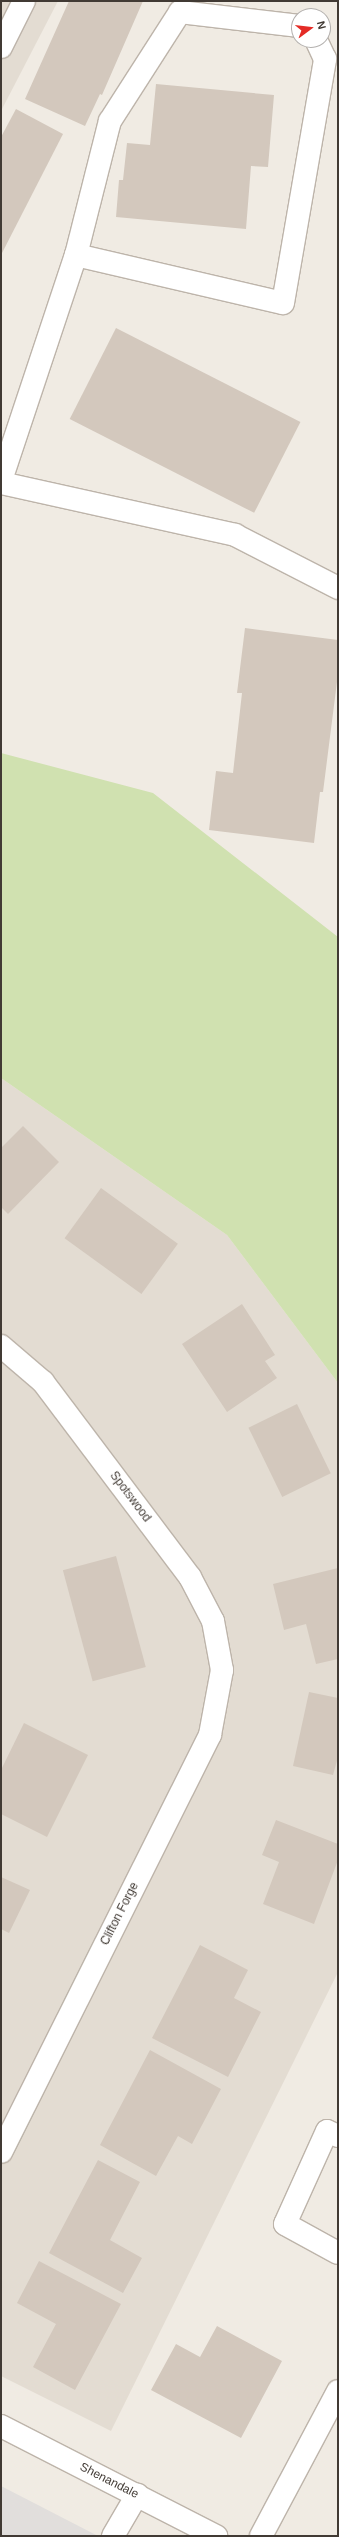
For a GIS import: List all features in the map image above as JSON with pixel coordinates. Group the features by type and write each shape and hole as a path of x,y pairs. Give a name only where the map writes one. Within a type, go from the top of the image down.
{"street":[{"path":"1,47 24,1"},
{"path":"291,25 180,12 110,121 76,255 1,481 235,535 338,588"},
{"path":"76,255 283,303 325,59 320,48"},
{"name":"Spotswood","path":"1,1346 43,1382 190,1577 213,1621 222,1670"},
{"name":"Clifton Forge","path":"1,2152 210,1735 222,1670"},
{"path":"338,2136 327,2130 285,2224 338,2253"},
{"path":"261,2536 338,2391"},
{"name":"Shenandale","path":"1,2426 216,2536"},
{"path":"114,2536 137,2495"}],"shaded area":[{"path":"1,1 58,1 1,111"},
{"path":"1,1078 227,1235 338,1383 338,1972 111,2431 1,2376"},
{"path":"1,2486 98,2536 1,2536"}],"green space":[{"path":"1,753 153,793 338,937 338,1383 227,1235 1,1078"}],"building":[{"path":"69,1 143,1 102,95 100,94 85,126 25,99"},
{"path":"156,84 274,95 268,167 251,166 246,229 116,217 119,180 123,180 127,143 150,145"},
{"path":"16,109 63,134 1,255 1,137"},
{"path":"116,328 300,422 254,513 70,419"},
{"path":"245,628 338,640 338,674 323,792 320,792 314,843 209,830 216,771 233,773 242,693 237,693"},
{"path":"23,1126 59,1162 8,1214 1,1207 1,1148"},
{"path":"101,1188 178,1244 141,1294 65,1238"},
{"path":"242,1304 275,1355 265,1361 277,1378 227,1412 182,1344"},
{"path":"297,1404 331,1473 282,1497 248,1428"},
{"path":"116,1556 146,1667 93,1681 63,1570"},
{"path":"338,1568 338,1659 316,1664 306,1624 284,1630 273,1584"},
{"path":"309,1692 338,1698 338,1757 333,1775 293,1766"},
{"path":"24,1723 88,1755 47,1837 1,1814 1,1770"},
{"path":"276,1820 338,1844 338,1860 314,1924 263,1904 279,1862 262,1855"},
{"path":"1,1877 30,1890 9,1933 1,1929"},
{"path":"200,1945 248,1970 234,1998 261,2012 228,2077 152,2038"},
{"path":"150,2050 221,2089 192,2144 178,2136 156,2176 100,2145"},
{"path":"98,2160 140,2182 110,2240 142,2258 123,2293 49,2253"},
{"path":"39,2261 121,2304 75,2390 33,2367 56,2324 17,2303"},
{"path":"217,2326 282,2361 241,2438 151,2390 176,2344 200,2357"}]}
